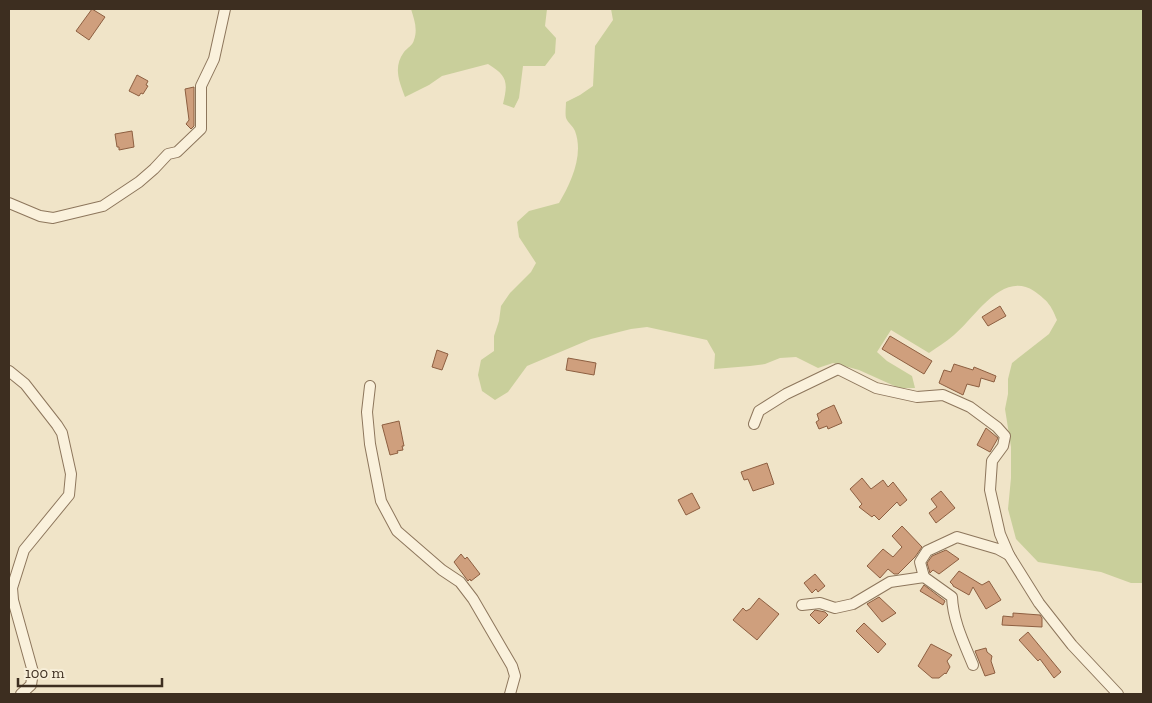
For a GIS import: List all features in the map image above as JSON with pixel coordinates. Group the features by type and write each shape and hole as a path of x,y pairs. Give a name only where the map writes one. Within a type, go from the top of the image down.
{"street":[{"path":"9,203 40,216 53,218 104,206 138,182 168,154 177,152 183,147 201,129 201,86 214,60 224,9"},
{"path":"754,424 759,411 786,394 838,369 876,388 917,397 943,395 970,407 997,427 1005,436 1003,446 992,461 990,490 1000,534 1009,555 1039,603 1072,645 1118,694"},
{"path":"9,371 25,384 58,425 62,433 71,474 69,495 24,550 12,588 12,600 33,672 31,685 21,694"},
{"path":"370,386 367,412 370,444 381,501 397,531 442,570 460,582 473,600 512,666 515,676 510,694"},
{"path":"973,665 952,609 952,597 924,577 920,562 927,551 958,537 998,548 1009,555"},
{"path":"802,605 820,602 836,608 853,604 890,582 924,577"}],"green space":[{"path":"411,9 547,9 545,26 556,38 555,53 545,66 523,66 519,98 514,108 503,104 506,91 505,81 495,68 488,64 442,76 405,97 399,80 398,69 401,58 412,43 416,32"},
{"path":"611,9 1143,9 1143,583 1131,583 1101,572 1038,562 1016,539 1008,509 1011,447 1005,409 1008,379 1012,363 1049,334 1057,320 1046,301 1034,291 1022,286 1000,291 980,308 954,335 929,353 891,330 877,352 887,361 912,376 915,388 899,388 859,370 833,363 818,368 796,357 780,358 765,364 714,369 715,354 707,340 647,327 591,339 527,366 508,392 495,400 482,391 478,375 481,360 494,351 494,336 501,306 510,293 531,272 536,263 519,237 517,222 529,211 559,203 572,178 578,150 575,131 566,118 566,102 593,86 595,46 613,20"}],"building":[{"path":"92,9 105,17 89,40 76,31"},
{"path":"137,75 148,81 146,85 148,86 143,94 141,93 139,96 129,91"},
{"path":"194,87 194,126 191,129 186,124 189,120 185,89"},
{"path":"132,131 134,147 119,150 115,134"},
{"path":"1000,306 1006,316 988,326 982,317"},
{"path":"890,336 932,361 924,374 882,349"},
{"path":"437,350 448,354 442,370 432,367"},
{"path":"568,358 596,363 594,375 566,370"},
{"path":"954,364 973,370 974,367 996,376 994,382 981,378 979,387 967,384 963,395 939,383 944,370 951,372"},
{"path":"834,405 842,423 828,429 827,426 819,429 816,422 819,420 817,414"},
{"path":"399,421 404,446 402,446 403,450 390,455 382,425"},
{"path":"986,428 998,438 990,452 977,445"},
{"path":"767,463 774,484 753,491 748,479 744,480 741,472"},
{"path":"862,478 871,489 883,480 888,487 893,482 907,500 900,506 897,502 879,520 874,515 872,517 859,507 862,504 850,489"},
{"path":"941,491 955,508 936,523 929,513 937,507 931,499"},
{"path":"692,493 700,508 686,515 678,500"},
{"path":"902,526 922,547 898,574 894,574 888,569 880,578 867,566 883,549 893,557 902,547 892,536"},
{"path":"946,550 959,559 939,574 933,570 930,573 927,563 932,556"},
{"path":"461,554 465,559 467,557 480,574 471,581 470,579 468,581 454,562"},
{"path":"959,571 982,585 989,581 1001,600 986,609 973,587 969,595 953,586 950,582"},
{"path":"815,574 825,586 818,592 816,589 812,593 804,583"},
{"path":"924,585 945,601 943,605 920,591"},
{"path":"879,597 896,613 882,622 867,604"},
{"path":"759,598 779,614 757,640 733,620 743,608 746,611 750,609"},
{"path":"815,610 825,612 828,615 819,624 810,615"},
{"path":"1013,613 1040,615 1042,627 1002,625 1003,616 1013,617"},
{"path":"864,623 886,644 878,653 856,631"},
{"path":"1028,632 1061,672 1054,678 1040,659 1038,661 1019,640"},
{"path":"931,644 952,655 947,661 950,667 946,674 939,678 932,678 918,666"},
{"path":"986,648 987,652 992,656 991,661 995,673 985,676 975,651"}]}
